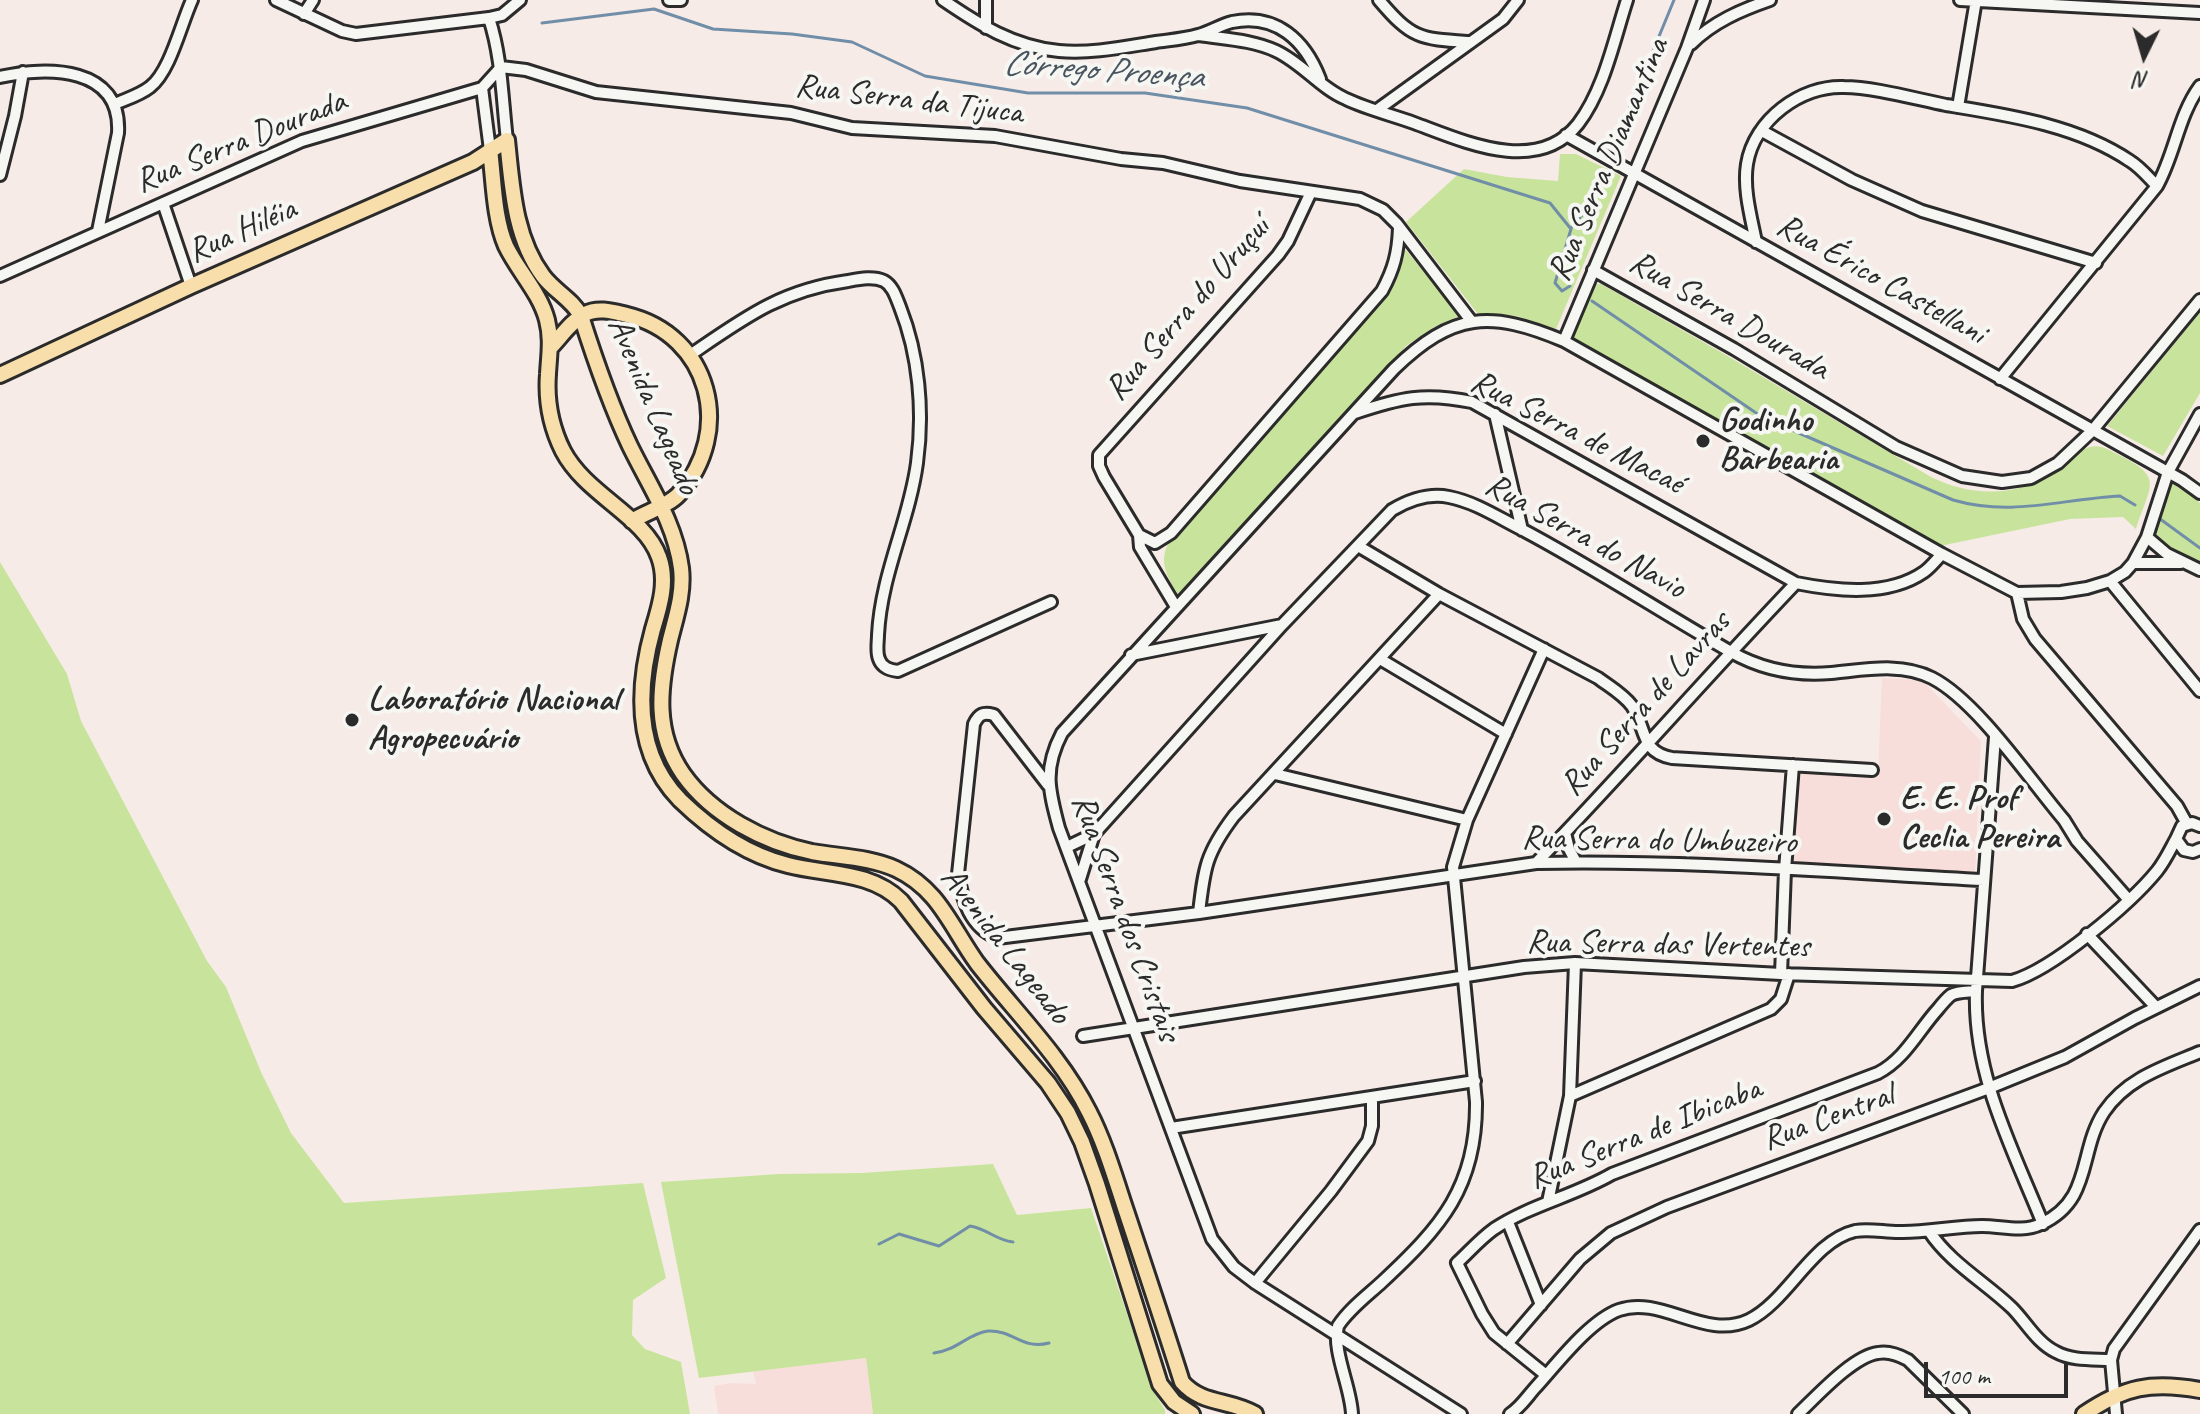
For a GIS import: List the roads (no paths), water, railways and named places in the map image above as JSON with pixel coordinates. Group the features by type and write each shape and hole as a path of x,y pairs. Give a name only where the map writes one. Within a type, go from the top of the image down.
{"main road":[{"name":"Rua Hiléia","path":"0,375 191,286 473,162 507,140"},
{"name":"Avenida Lageado","path":"507,140 522,236 545,279 574,305 581,316 611,405 676,541 682,581 660,694 663,733 675,760 685,778 734,821 768,839 791,846 895,868 918,881 941,904 975,960 1040,1039 1088,1110 1119,1190 1182,1382"},
{"name":"Avenida Lageado","path":"490,150 502,234 516,265 544,311 550,348 547,394 554,428 564,453 584,480 643,530 660,559 662,597 649,646 641,703 647,744 656,765 680,799 721,834 744,848 785,865 863,878 893,892 901,901 984,1008 1048,1083 1068,1113 1082,1142 1160,1384 1166,1393 1192,1414"},
{"path":"550,348 581,316 604,311 640,318 657,326 676,339 701,374 706,392 709,431 697,469 677,496 632,521"},
{"path":"1166,1393 1182,1382 1196,1396 1233,1403 1255,1414"},
{"path":"2084,1414 2115,1394 2143,1387 2200,1390"}],"street":[{"path":"115,104 156,82 164,71 192,0"},
{"path":"276,0 356,34 489,18 502,15 520,0"},
{"path":"304,14 313,0"},
{"path":"669,0 681,0"},
{"path":"943,0 986,28 1032,47 1059,51 1104,50 1199,35 1229,23 1249,20 1279,26 1297,38 1315,65 1321,82"},
{"path":"986,0 986,28"},
{"path":"1379,0 1406,30 1430,40 1469,42"},
{"path":"1377,110 1503,19 1518,0"},
{"path":"1199,35 1273,49 1289,57 1346,99 1492,150 1532,150 1566,135 1578,124 1589,106 1627,0"},
{"name":"Rua Serra Diamantina","path":"1564,341 1687,48 1704,0"},
{"path":"1687,48 1704,31 1726,18 1770,0"},
{"path":"1960,0 2200,13"},
{"path":"1958,107 1976,1"},
{"path":"482,88 501,67 498,43 489,18"},
{"name":"Avenida Lageado","path":"501,67 507,140"},
{"name":"Rua Serra da Tijuca","path":"501,67 526,70 596,92 791,113 852,128 995,136 1121,159 1163,163 1240,181 1311,192"},
{"path":"0,77 45,70 86,79 107,93 115,104 119,117 118,133 98,231"},
{"path":"0,175 23,72"},
{"path":"2000,379 2157,186 2168,164 2186,109 2200,86"},
{"path":"1756,242 1747,185 1747,163 1762,131 1770,118 1798,98 1816,91 1843,87 1958,107 2075,134 2133,163 2157,186"},
{"name":"Avenida Lageado","path":"482,88 490,150"},
{"name":"Rua Serra Dourada","path":"2,273 302,141 482,88"},
{"path":"1762,131 1852,180 1922,211 2096,263"},
{"name":"Rua Érico Castellani","path":"1566,135 2168,472"},
{"path":"1311,192 1360,199 1383,210 1472,322 1516,323 1564,341 2017,593 2061,592 2110,581 2133,563 2147,537 2168,472 2200,414"},
{"name":"Rua Serra do Uruçuí","path":"1176,607 1140,547 1139,535 1104,477 1099,466 1099,455 1278,255 1311,192"},
{"path":"163,203 191,286"},
{"path":"1139,535 1155,543 1171,533 1382,291 1398,254 1399,228"},
{"name":"Rua Serra Dourada","path":"1593,270 1734,349 1896,447 1962,476 2002,482 2031,478 2058,463 2092,431 2200,300"},
{"path":"690,355 738,321 791,295 855,280 885,282 894,293 909,334 917,376 920,419 914,482 883,594 879,629 880,662 887,669 898,671 1051,602"},
{"name":"Rua Serra dos Cristais","path":"1461,1414 1255,1283 1234,1267 1212,1239 1067,847 1048,785 1049,765 1062,733 1131,655 1394,369 1429,337 1472,322"},
{"name":"Rua Serra de Macaé","path":"1353,414 1415,396 1472,402 1796,583 1844,590 1905,582 1925,571 1942,554"},
{"path":"1495,414 1522,530"},
{"path":"2168,472 2200,493"},
{"name":"Rua Serra do Navio","path":"1067,847 1094,834 1282,625 1392,510 1407,501 1448,496 1472,504 1522,530 1731,651 1769,668 1794,673 1828,673 1887,667 1930,677 1970,707 2064,820 2077,841 2128,899"},
{"path":"2147,537 2183,563 2200,570"},
{"path":"1358,546 1439,594 1598,678 1622,695 1640,720 1648,746 1656,753 1672,758 1872,770"},
{"path":"2133,563 2183,563"},
{"path":"2110,581 2200,691"},
{"name":"Rua Serra de Lavras","path":"1536,863 1648,746 1731,651 1796,583"},
{"path":"2017,593 2023,619 2035,639 2177,806 2187,824 2200,826"},
{"path":"1199,913 1208,854 1234,816 1439,594"},
{"path":"1131,655 1282,625"},
{"path":"1352,1414 1336,1337 1341,1321 1428,1237 1454,1199 1470,1164 1476,1127 1475,1081 1453,872 1467,820 1544,649"},
{"path":"1380,659 1506,734"},
{"path":"1048,785 994,715 978,715 974,724 959,852 961,894 976,923 987,934 997,938 1098,927"},
{"path":"1995,737 1976,1033 1989,1088 2043,1224"},
{"path":"1570,1096 1771,1009 1781,999 1785,974 1785,870 1793,765"},
{"path":"1275,774 1467,820"},
{"name":"Rua Serra das Vertentes","path":"1083,1036 1464,976 1575,963 1977,986 2012,981 2032,974 2128,899 2179,844 2179,829 2187,824"},
{"path":"1565,833 1576,862"},
{"name":"Rua Serra do Navio","path":"1079,880 1094,834"},
{"path":"2179,844 2193,852 2200,849"},
{"name":"Rua Serra do Umbuzeiro","path":"1098,927 1453,872 1536,863 1576,862 1984,880"},
{"path":"2087,934 2156,1007"},
{"path":"1548,1202 1570,1096 1575,963"},
{"name":"Rua Serra de Ibicaba","path":"1546,1375 1494,1333 1457,1263 1482,1238 1548,1202 1575,1194 1612,1174 1878,1073 1902,1056 1916,1034 1947,999 1977,986"},
{"name":"Rua Central","path":"1507,1344 1580,1259 1627,1224 2065,1057 2200,986"},
{"path":"1510,1414 1591,1329 1617,1311 1653,1308 1697,1322 1716,1325 1740,1323 1763,1310 1828,1246 1850,1232 1929,1231 1979,1226 2029,1229 2043,1224 2074,1198 2098,1125 2110,1105 2133,1082 2200,1052"},
{"path":"1171,1128 1475,1081"},
{"path":"1255,1283 1323,1202 1368,1141 1372,1126 1372,1097"},
{"path":"1508,1222 1541,1305"},
{"path":"2116,1414 2111,1360 2119,1342 2200,1230"},
{"path":"1929,1231 1943,1251 2009,1305 2041,1342 2054,1351 2081,1359 2111,1360"},
{"path":"1798,1414 1850,1368 1879,1352 1896,1354 1908,1360 1963,1414"}],"waterway":[{"path":"1613,148 1674,0"},
{"name":"Córrego Proença","path":"542,23 654,9 713,29 852,42 925,76 1028,93 1145,93 1247,108 1550,203 1571,229 1555,283 1562,291 1570,286"},
{"path":"1572,227 1586,210 1603,171"},
{"path":"1592,301 1762,417 1953,500 1975,505 2016,507 2120,496 2135,505"},
{"path":"2156,516 2200,548"},
{"path":"879,1244 899,1234 939,1246 970,1226 1013,1242"},
{"path":"934,1353 988,1331 1005,1333 1032,1344 1049,1343"}],"place":[{"name":"Godinho Barbearia","path":"1703,441"},
{"name":"Laboratório Nacional Agropecuário","path":"352,720"},
{"name":"E. E. Prof Ceclia Pereira","path":"1884,819"}]}
